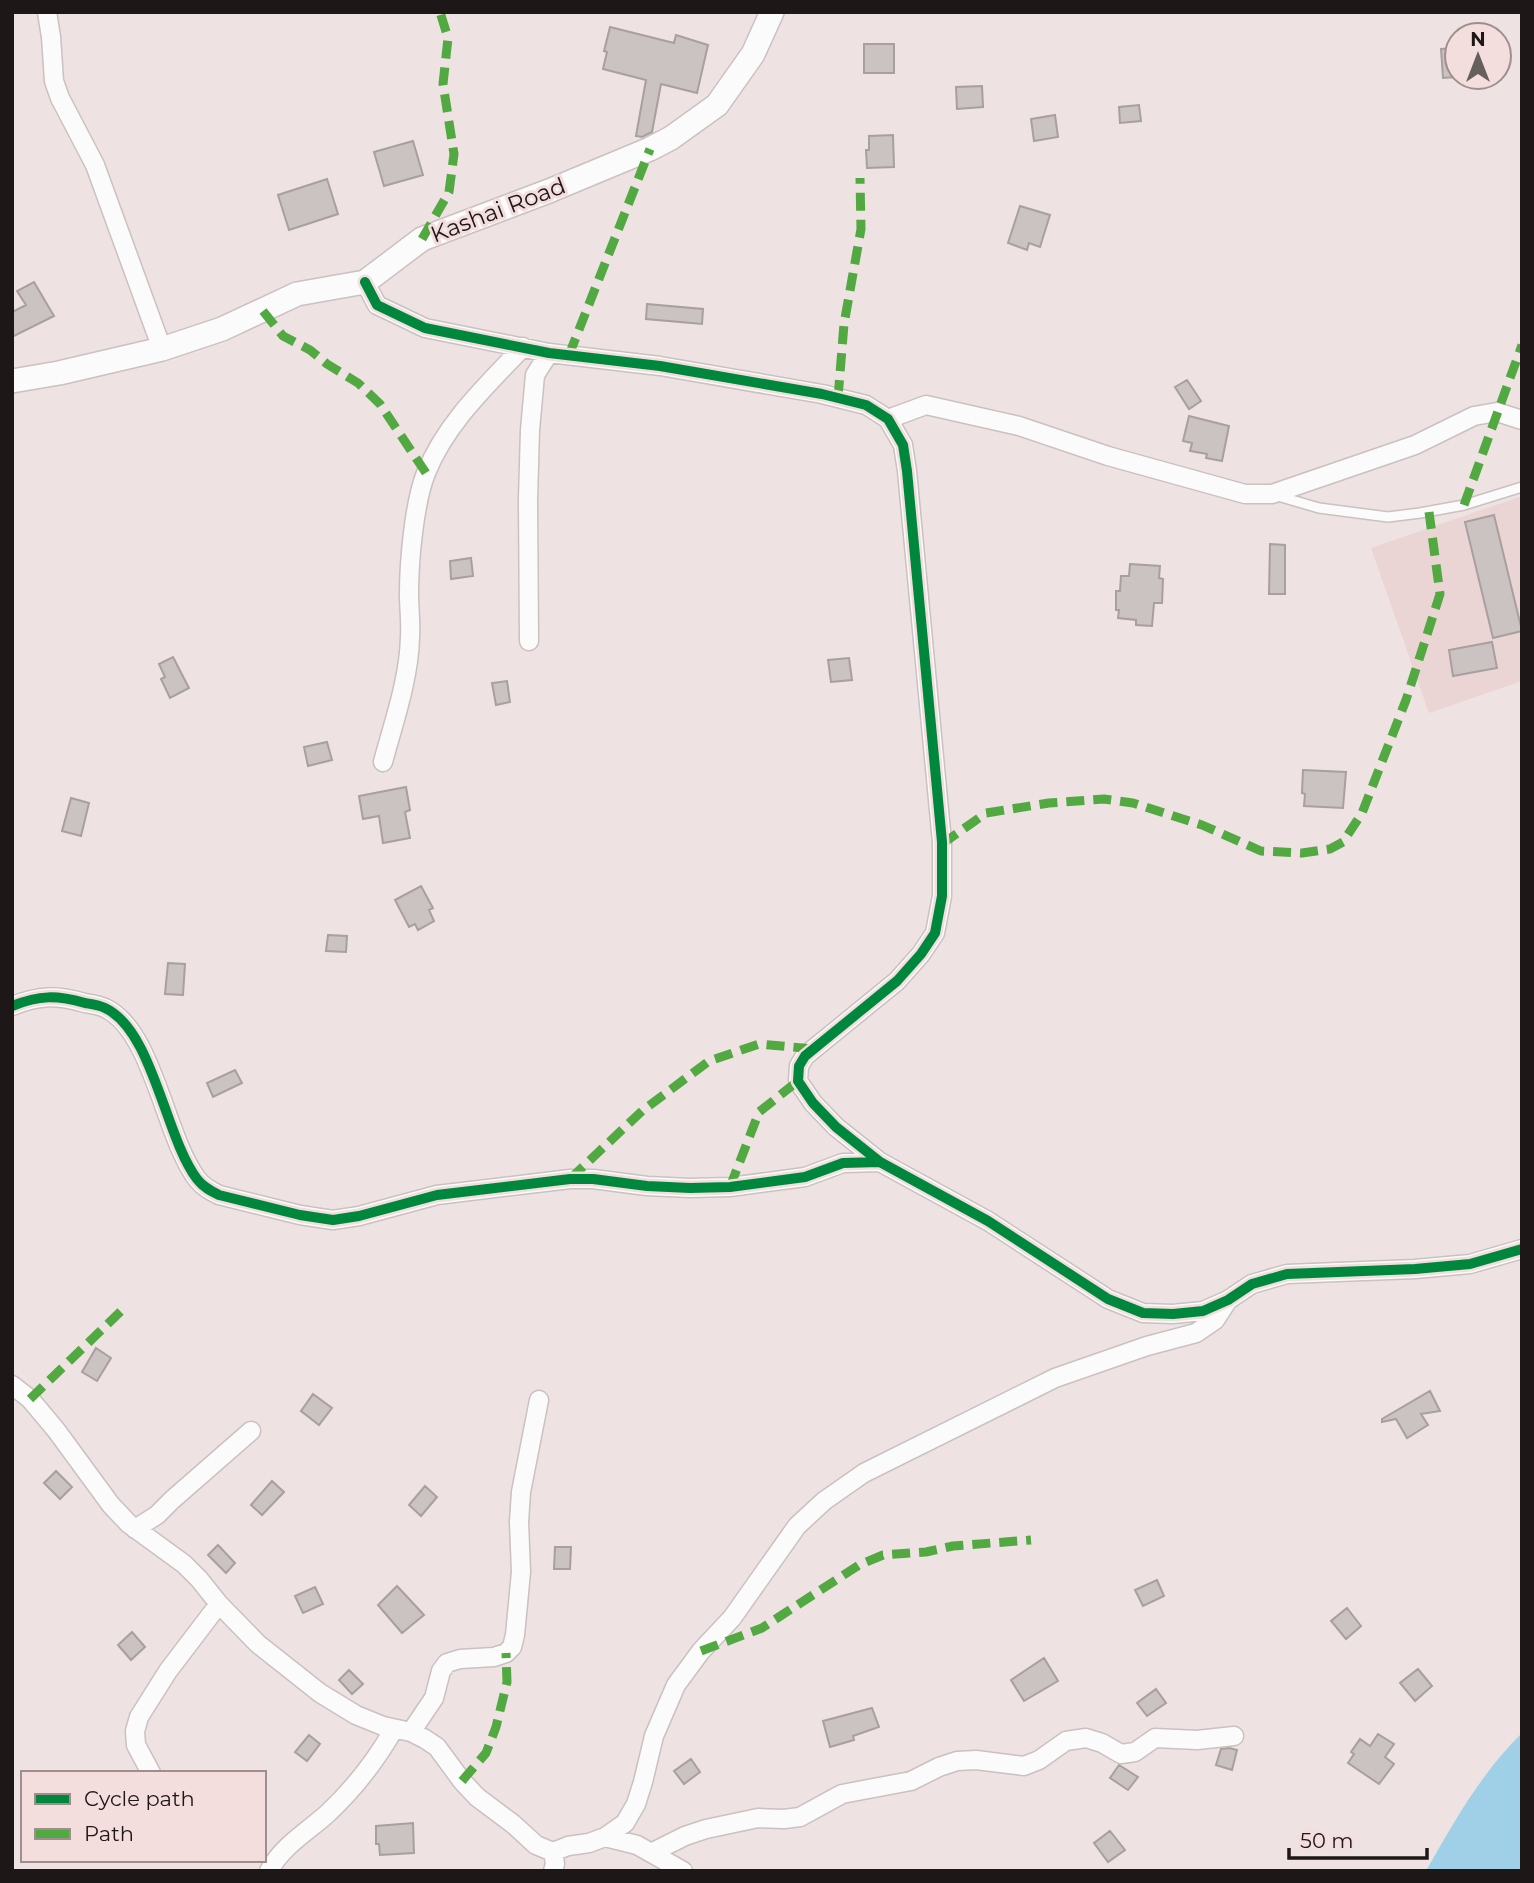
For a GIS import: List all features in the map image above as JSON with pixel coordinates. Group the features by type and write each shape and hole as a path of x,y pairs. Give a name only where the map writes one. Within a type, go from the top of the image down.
{"street":[{"path":"47,12 57,89 95,165 162,349"},
{"name":"Kashai Road","path":"12,381 162,349 222,329 297,294 365,282 422,239 635,156 671,138 717,105 753,54 772,12"},
{"path":"365,282 377,305 425,328 549,353 660,366 822,394 866,405 888,419 904,445 942,842 942,895 935,933 921,954 897,981 805,1056 799,1066 798,1081 813,1103 836,1127 880,1162 988,1221 1108,1299 1143,1313 1203,1311 1228,1300 1252,1284 1287,1274 1470,1264 1522,1249"},
{"path":"383,762 407,669 413,539 426,473 442,443 471,401 523,347"},
{"path":"529,641 530,430 535,375 549,353"},
{"path":"888,419 926,405 1019,425 1108,456 1245,494 1272,494 1416,445 1474,416 1497,412 1522,420"},
{"path":"12,1006 31,999 55,996 106,1008 124,1022 140,1044 186,1160 198,1180 219,1195 300,1215 333,1220 359,1216 437,1195 570,1179 647,1186 730,1187 805,1177 843,1163 880,1162"},
{"path":"12,1385 30,1398 111,1505 135,1529 184,1564 258,1644 335,1703 356,1715 425,1739 436,1747 477,1797 536,1845 553,1852 605,1838 625,1823 636,1804 654,1736 676,1685 701,1651 732,1618 797,1526 824,1501 864,1473 1055,1378 1147,1346 1196,1333 1215,1320 1228,1300"},
{"path":"269,1871 275,1859 296,1838 326,1815 434,1698 441,1671 447,1663 460,1659 494,1657 506,1653 512,1647 521,1572 521,1492 539,1400"},
{"path":"135,1529 157,1515 251,1431"},
{"path":"150,1771 136,1745 135,1731 139,1717 168,1671 219,1604"},
{"path":"651,1853 706,1829 758,1818 800,1817 842,1794 911,1781 939,1767 957,1762 976,1760 1024,1766 1066,1741 1086,1738 1121,1754 1135,1752 1154,1738 1197,1740 1234,1737"},
{"path":"605,1838 637,1845 683,1871"},
{"path":"553,1852 554,1871"}],"lane":[{"path":"1272,494 1319,508 1388,517 1464,505 1522,487"}],"shaded area":[{"path":"1522,496 1522,681 1429,713 1371,548"}],"water":[{"path":"1522,1733 1522,1871 1426,1871 1481,1781"}],"building":[{"path":"610,27 674,43 676,35 708,45 697,93 661,84 652,132 642,137 636,136 646,80 603,69"},
{"path":"864,44 894,44 894,73 864,73"},
{"path":"982,86 983,107 957,109 956,87"},
{"path":"1139,105 1141,121 1120,123 1119,107"},
{"path":"1055,115 1058,137 1034,141 1031,119"},
{"path":"893,135 894,167 867,168 866,150 869,150 869,136"},
{"path":"413,141 423,175 384,186 374,152"},
{"path":"327,179 338,214 289,230 278,195"},
{"path":"1020,206 1050,215 1040,247 1029,243 1027,250 1008,243"},
{"path":"34,282 54,316 12,337 12,312 26,305 17,291"},
{"path":"647,304 703,309 702,324 646,319"},
{"path":"1187,380 1201,401 1189,409 1175,387"},
{"path":"1189,416 1229,426 1222,461 1206,458 1207,454 1190,451 1192,443 1183,441"},
{"path":"1494,515 1522,631 1493,638 1465,522"},
{"path":"1270,544 1285,545 1285,594 1269,594"},
{"path":"471,558 473,576 451,579 450,561"},
{"path":"1130,564 1160,566 1159,578 1163,579 1162,603 1154,603 1152,626 1136,625 1136,620 1118,618 1116,591 1120,591 1121,576 1129,576"},
{"path":"1492,642 1497,668 1453,676 1449,650"},
{"path":"173,657 189,688 170,698 161,679 165,677 159,664"},
{"path":"849,658 852,680 831,682 828,660"},
{"path":"507,681 510,702 496,705 492,683"},
{"path":"327,742 332,760 308,766 304,747"},
{"path":"1303,770 1346,772 1343,808 1304,806"},
{"path":"406,787 410,810 405,812 410,838 383,843 379,816 363,819 359,796"},
{"path":"71,798 89,803 81,836 62,831"},
{"path":"421,886 433,908 429,910 434,921 418,930 415,924 409,927 395,900"},
{"path":"328,935 347,936 346,952 326,951"},
{"path":"168,963 185,964 183,995 165,994"},
{"path":"235,1070 242,1083 213,1097 207,1083"},
{"path":"96,1348 111,1358 97,1381 82,1372"},
{"path":"1430,1391 1440,1411 1421,1414 1428,1425 1407,1438 1396,1419 1382,1422 1382,1419"},
{"path":"313,1394 332,1408 319,1425 301,1411"},
{"path":"56,1471 72,1487 60,1499 44,1483"},
{"path":"272,1481 284,1492 262,1515 251,1505"},
{"path":"425,1486 437,1497 421,1516 409,1505"},
{"path":"218,1545 235,1563 226,1573 208,1555"},
{"path":"555,1547 571,1547 570,1569 554,1569"},
{"path":"1157,1580 1164,1596 1143,1606 1135,1590"},
{"path":"397,1586 424,1615 402,1633 378,1605"},
{"path":"315,1587 323,1604 303,1613 295,1596"},
{"path":"1347,1608 1361,1626 1346,1639 1331,1621"},
{"path":"132,1632 145,1647 131,1660 118,1645"},
{"path":"1044,1658 1058,1681 1024,1701 1011,1680"},
{"path":"1418,1669 1432,1686 1415,1701 1400,1683"},
{"path":"349,1670 363,1684 352,1694 339,1680"},
{"path":"1156,1689 1166,1703 1147,1716 1137,1703"},
{"path":"872,1708 879,1727 853,1736 854,1740 830,1747 823,1721"},
{"path":"1378,1734 1394,1744 1385,1757 1394,1764 1379,1784 1348,1763 1354,1754 1351,1752 1360,1739 1370,1746"},
{"path":"309,1735 320,1744 307,1761 295,1752"},
{"path":"1221,1749 1237,1750 1232,1770 1216,1765"},
{"path":"691,1759 700,1772 684,1784 674,1771"},
{"path":"1119,1765 1138,1777 1128,1790 1110,1778"},
{"path":"413,1823 414,1853 380,1855 379,1844 376,1844 376,1826"},
{"path":"1110,1831 1125,1850 1108,1862 1094,1843"}],"marked path":[{"path":"422,239 449,192 454,154 443,84 448,38 440,12"},
{"path":"569,355 650,149"},
{"path":"838,398 844,324 861,229 860,178"},
{"path":"263,311 283,336 310,350 358,383 380,404 426,473"},
{"path":"1464,505 1522,345"},
{"path":"942,844 986,813 1049,803 1104,799 1133,803 1202,825 1261,851 1302,853 1330,849 1343,842 1362,813 1406,700 1440,594 1429,512"},
{"path":"570,1179 642,1111 709,1061 759,1044 814,1049"},
{"path":"730,1187 759,1112 798,1081"},
{"path":"30,1399 121,1311"},
{"path":"701,1651 762,1628 859,1565 883,1555 1031,1540"},
{"path":"462,1781 486,1753 496,1727 507,1682 506,1653"}],"cycle path":[{"path":"365,282 377,305 425,328 549,353 660,366 822,394 866,405 888,419 903,445 942,842 942,896 935,933 921,954 897,981 805,1056 799,1066 798,1081 813,1103 836,1127 880,1162 988,1221 1108,1299 1143,1313 1203,1311 1228,1300 1252,1284 1287,1274 1470,1264 1522,1249"},
{"path":"12,1006 40,998 57,998 105,1008 121,1020 135,1038 147,1061 176,1138 199,1182 219,1195 300,1215 333,1220 359,1216 437,1195 570,1179 647,1186 730,1187 805,1177 843,1163 880,1162"}]}
